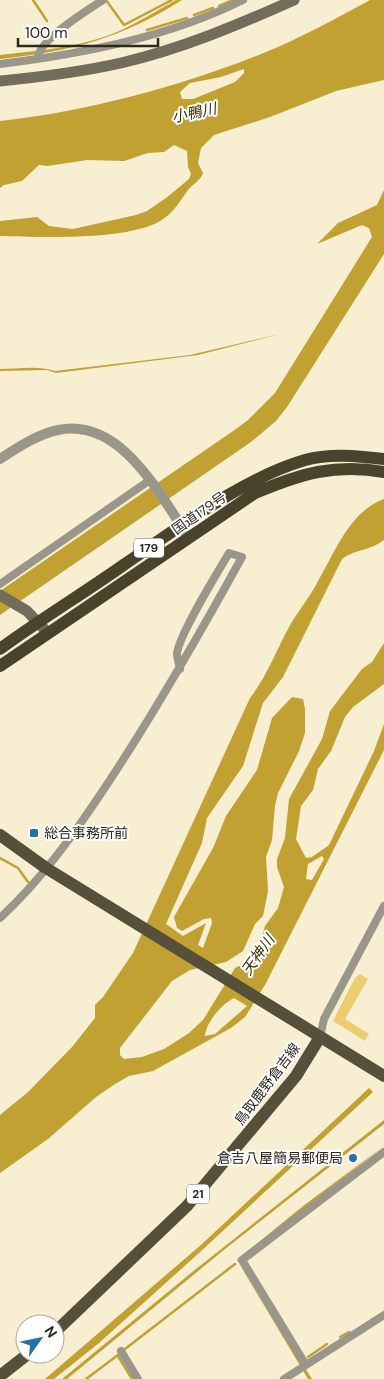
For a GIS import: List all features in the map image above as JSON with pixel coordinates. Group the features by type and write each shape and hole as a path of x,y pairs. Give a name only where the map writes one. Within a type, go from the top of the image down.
{"highway":[{"name":"国道179号","path":"0,666 44,628 181,526 255,480 306,460 346,456 384,459"},
{"name":"国道179号","path":"0,649 44,628 189,538 238,503 297,476 336,469 358,468 384,472"}],"main road":[{"path":"0,81 74,73 123,62 196,40 294,0"},
{"path":"0,595 27,611 44,628"},
{"name":"鳥取鹿野倉吉線","path":"0,835 49,870 320,1037 296,1076 187,1206 65,1322"},
{"path":"320,1037 384,1076"},
{"path":"0,1376 15,1364"}],"street":[{"path":"38,58 38,53 54,34 103,0"},
{"path":"0,64 100,47 185,23 243,0"},
{"path":"0,459 23,445 57,430 84,429 99,433 112,440 151,481 189,538"},
{"path":"0,584 151,481"},
{"path":"0,918 49,870 77,830 138,738 180,669 242,557 229,553 212,582 183,635 177,653 180,669"},
{"path":"320,1037 324,1019 384,906"},
{"path":"306,1365 242,1260 384,1152"},
{"path":"284,1379 384,1315"},
{"path":"121,1351 138,1379"}],"shaded area":[{"path":"360,974 368,979 345,1019 369,1034 365,1041 333,1021 355,978"}],"water":[{"path":"176,0 182,0 138,25 116,34 50,52 0,59 0,55 67,46 107,36"},
{"name":"小鴨川","path":"370,0 384,0 384,80 336,91 270,117 214,135 201,148 198,163 203,173 201,178 188,190 169,215 160,221 126,232 105,235 0,236 0,221 37,217 49,226 73,229 136,215 147,211 166,198 189,179 191,174 188,167 187,151 174,145 164,152 148,153 124,161 87,160 48,166 39,165 22,181 4,185 0,188 0,121 33,117 100,104 198,77 275,48","holes":["244,69 244,73 235,82 193,99 182,99 180,92 190,83 221,77"]},
{"path":"384,190 384,254 287,407 276,421 251,442 0,615 0,591 236,429 248,420 275,393 372,237 369,228 362,225 317,244 338,223 377,205"},
{"path":"280,334 198,355 56,373 47,370 0,371 0,369 35,368 55,371 190,355"},
{"name":"天神川","path":"384,499 384,540 379,544 352,553 342,559 283,677 263,703 243,766 207,818 202,843 166,924 183,936 206,923 198,945 203,948 212,923 211,918 204,919 182,931 177,928 174,917 213,848 226,816 257,770 272,718 292,697 303,699 305,733 299,751 278,793 275,806 272,840 266,857 268,891 263,916 255,924 243,951 226,962 190,970 172,981 120,1048 120,1055 124,1059 142,1057 164,1049 189,1033 203,1020 235,968 244,964 254,952 261,941 265,926 278,908 284,887 277,867 277,859 285,838 289,799 322,739 330,711 362,669 372,662 384,643 384,684 353,707 345,717 331,751 318,769 313,790 301,806 296,839 306,858 312,857 329,845 374,751 384,724 384,750 265,985 245,1017 231,1028 153,1071 129,1076 115,1084 96,1097 48,1139 0,1173 0,1115 28,1092 72,1047 95,1018 95,1005 103,997 133,953 250,698 266,672 289,627 315,587 338,545 352,523 372,505","holes":["322,856 324,859 312,880 306,879 308,864","234,998 247,1006 215,1034 205,1036 208,1025 215,1014"]},
{"path":"369,1088 373,1092 99,1343 54,1379 45,1379 62,1364 65,1364 65,1362 202,1244"},
{"path":"384,1120 384,1124 225,1249 67,1379 62,1379 191,1273"},
{"path":"384,1146 239,1260 239,1263 312,1379 308,1379 237,1260 303,1206"}],"waterway":[{"path":"33,0 47,21"},
{"path":"106,0 124,25 172,0"},
{"path":"219,6 233,0"},
{"path":"194,15 213,8"},
{"path":"147,30 187,18"},
{"path":"0,858 18,868 28,882"},
{"path":"125,1349 235,1264"},
{"path":"340,1337 349,1332"},
{"path":"308,1357 327,1344"},
{"path":"86,1379 118,1355"},
{"path":"118,1356 132,1379"}],"place":[{"name":"総合事務所前","path":"34,833"},
{"name":"倉吉八屋簡易郵便局","path":"353,1158"}]}
